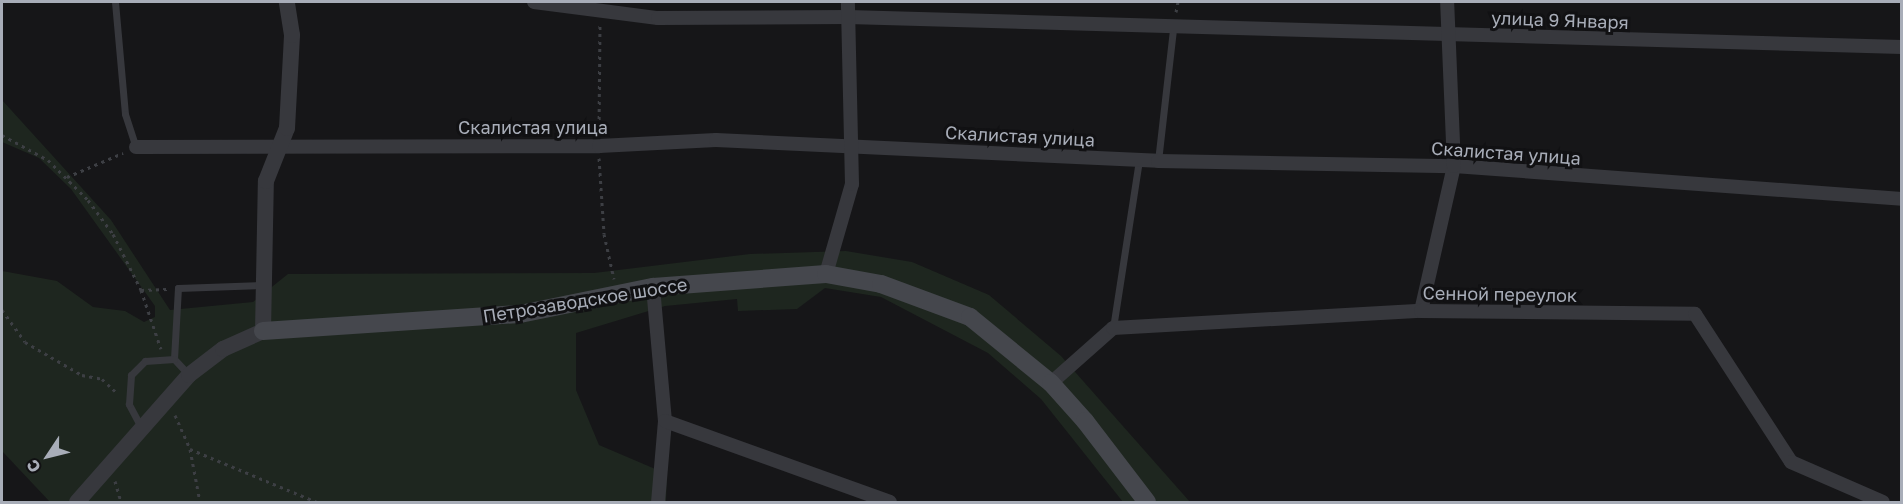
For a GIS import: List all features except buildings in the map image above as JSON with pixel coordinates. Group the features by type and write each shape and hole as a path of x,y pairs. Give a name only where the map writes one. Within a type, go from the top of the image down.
{"main road":[{"name":"Петрозаводское шоссе","path":"263,331 520,314 653,287 826,274 881,284 970,317 1051,383 1147,502"}],"street":[{"path":"263,331 262,285 266,181 287,128 292,35 287,2"},
{"name":"улица 9 Января","path":"534,2 658,18 848,17 1173,29 1902,47"},
{"path":"826,274 852,184 848,2"},
{"path":"1421,311 1454,166 1447,2"},
{"name":"Скалистая улица","path":"136,147 599,146 716,140 1158,161 1454,166 1902,199"},
{"path":"653,287 665,420 657,502"},
{"name":"Сенной переулок","path":"1113,328 1421,311 1695,314 1791,462 1883,502"},
{"path":"1051,383 1113,328"},
{"name":"Петрозаводское шоссе","path":"77,502 189,375 223,349 263,331"},
{"path":"665,420 890,502"}],"lane":[{"path":"115,2 125,114 136,147"},
{"path":"1158,161 1173,29"},
{"path":"1113,328 1139,160"},
{"path":"189,375 174,359 178,288 262,285"},
{"path":"141,427 129,404 130,375 145,361 174,359"}],"path":[{"path":"2,135 48,160 67,177 112,234 141,290 164,360"},
{"path":"67,177 136,147"},
{"path":"141,290 178,288"},
{"path":"2,310 25,342 82,375 102,379 129,404"},
{"path":"167,399 190,449 200,502"},
{"path":"190,449 316,502"}],"shaded area":[{"path":"2,100 111,220 170,310 253,302 288,274 594,273 750,254 846,251 912,262 989,295 1061,356 1190,502 1123,502 1041,399 988,353 881,297 825,288 797,309 738,311 737,299 665,306 576,333 576,390 599,445 667,474 666,502 50,502 2,451 2,271 57,281 93,307 125,311 144,322 155,317 155,306 71,189 39,158 2,142"}]}
